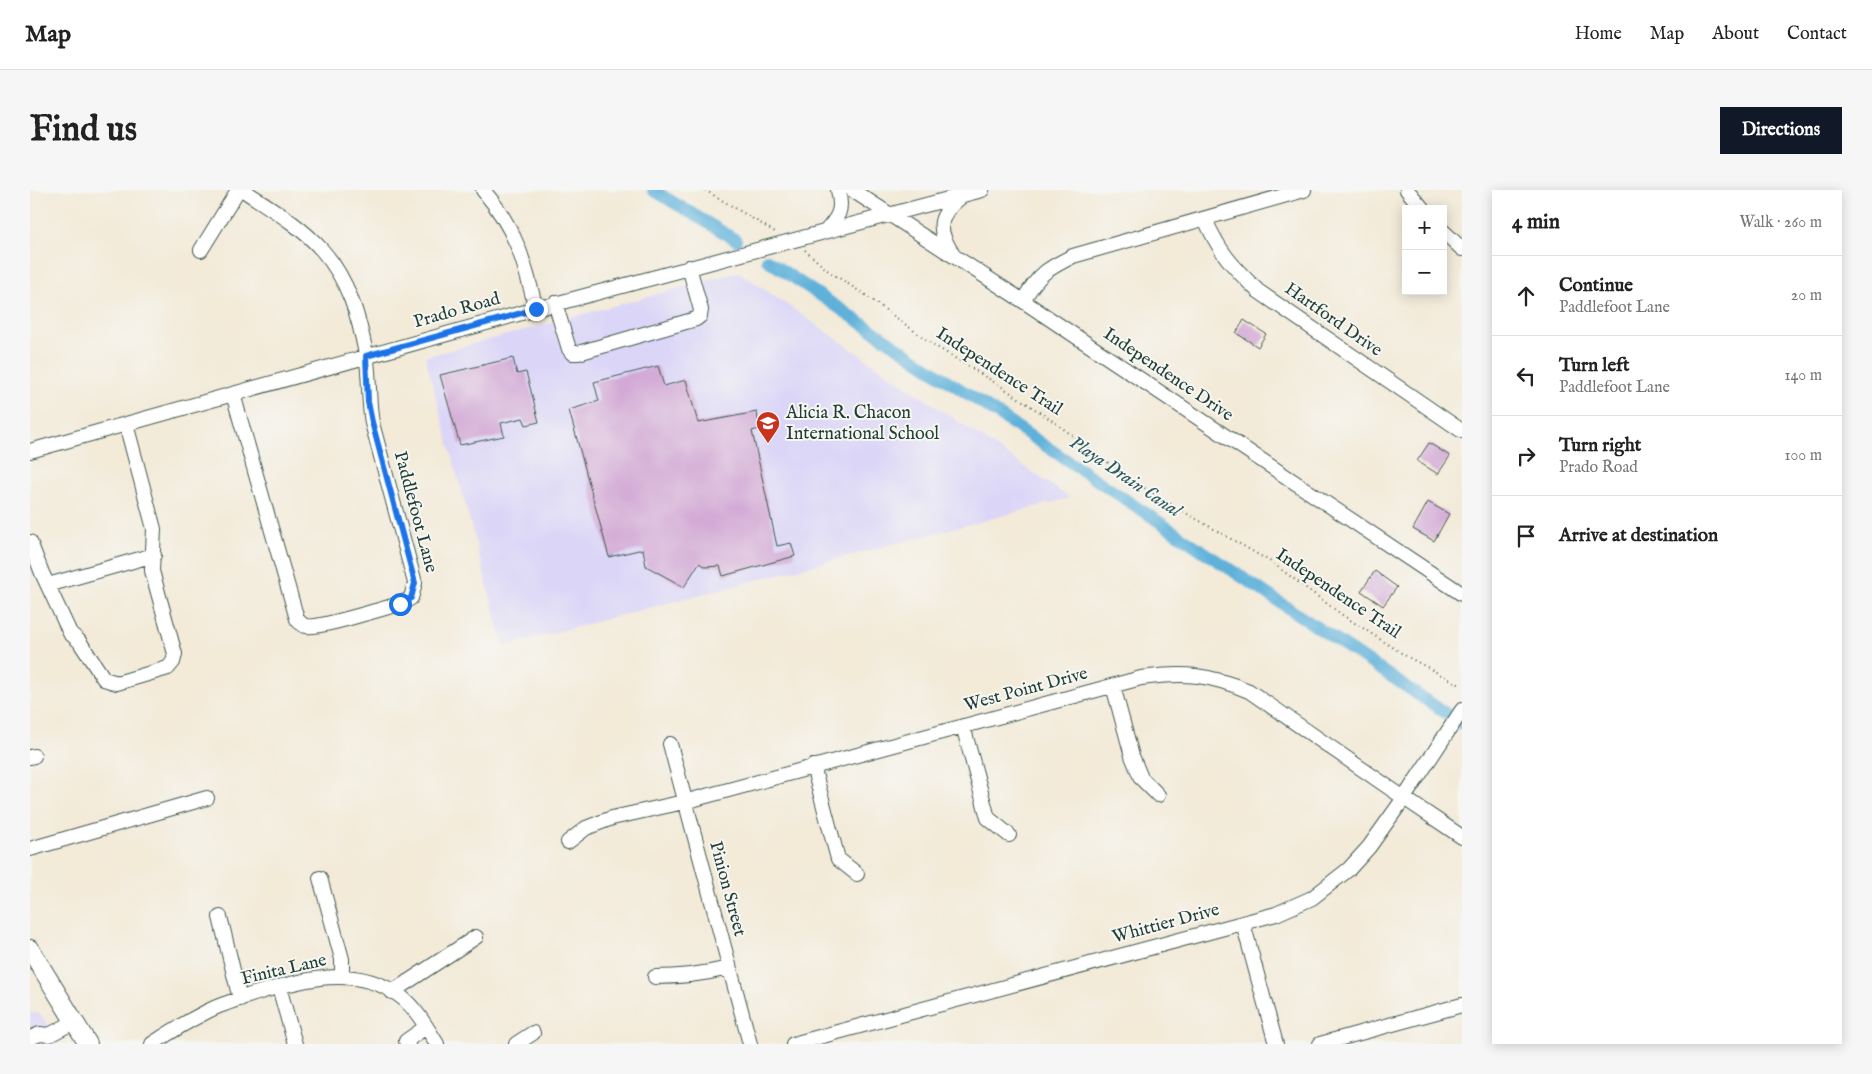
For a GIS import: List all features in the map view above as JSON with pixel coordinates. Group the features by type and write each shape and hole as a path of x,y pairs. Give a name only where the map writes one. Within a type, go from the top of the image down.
{"main road":[{"path":"30,949 88,1044"}],"street":[{"path":"201,250 238,190"},
{"name":"Paddlefoot Lane","path":"233,394 297,619 307,627 321,625 391,606 411,598 415,583 372,422 368,402 366,356 357,314 351,299 342,278 323,250 289,220 243,190"},
{"path":"483,190 497,206 518,245 536,309"},
{"path":"826,232 838,215 841,201 838,190"},
{"name":"Independence Drive","path":"852,190 1023,301 1462,594"},
{"name":"Prado Road","path":"30,451 366,356 736,255 774,239 826,232 982,190"},
{"path":"1023,301 1031,286 1046,270 1073,256 1304,190"},
{"path":"1407,190 1420,205"},
{"path":"954,256 944,240 941,230 942,223 946,212 964,195"},
{"name":"Hartford Drive","path":"1205,219 1214,242 1236,270 1258,291 1462,431"},
{"path":"1447,235 1462,249"},
{"path":"556,304 569,349 572,352 578,353 696,319 700,316 701,310 689,267"},
{"path":"30,542 70,633 79,641 104,680 117,683 168,668 173,662 175,654 152,571 154,529 126,424"},
{"path":"48,585 154,555"},
{"name":"West Point Drive","path":"568,842 586,828 612,818 684,802 1141,678 1167,674 1200,675 1224,681 1249,691 1462,837"},
{"path":"1113,686 1132,756 1141,778 1158,795"},
{"name":"Whittier Drive","path":"793,1044 1276,914 1312,898 1349,869 1369,847 1462,710"},
{"path":"963,726 988,818 1009,835"},
{"name":"Pinion Street","path":"670,744 750,1044"},
{"path":"813,766 838,859 857,874"},
{"path":"30,849 207,798"},
{"path":"320,878 342,959 342,977"},
{"path":"220,917 240,999"},
{"path":"1243,923 1276,1044"},
{"path":"392,992 476,937"},
{"path":"655,977 701,975 729,968"},
{"name":"Finita Lane","path":"152,1044 209,1010 240,999 278,987 318,978 342,977 359,978 376,983 400,996 410,1006 437,1044"},
{"path":"278,987 295,1044"},
{"path":"1320,1044 1462,1005"},
{"path":"30,1038 40,1034 49,1035 74,1022"},
{"path":"408,1044 406,1040 426,1027"},
{"path":"516,1044 533,1033"}],"path":[{"path":"706,190 774,239"},
{"name":"Independence Trail","path":"804,250 827,270 868,296 932,344 1053,421 1138,484 1271,562 1341,614 1406,656 1462,686"}],"shaded area":[{"name":"Alicia R. Chacon International School","path":"739,272 1070,498 504,646 425,357"},
{"path":"30,1013 40,1013 59,1044 30,1044"}],"building":[{"path":"1244,320 1266,334 1258,347 1236,333"},
{"path":"513,358 517,374 526,372 539,422 526,425 523,418 501,423 504,436 460,445 440,375"},
{"path":"658,366 664,386 686,380 698,423 757,412 759,429 752,431 777,546 791,543 795,556 723,576 720,566 705,567 699,563 684,587 646,566 643,549 609,557 569,410 599,401 594,382"},
{"path":"1429,443 1450,456 1438,474 1417,461"},
{"path":"1428,502 1449,514 1434,541 1413,529"},
{"path":"1375,571 1397,587 1383,606 1361,591"}],"waterway":[{"name":"Playa Drain Canal","path":"653,190 736,240"},
{"name":"Playa Drain Canal","path":"767,260 1462,724"}],"place":[{"name":"Alicia R. Chacon International School","path":"768,444"}],"route":[{"path":"400,604 411,598 415,583 372,422 368,402 366,356 536,309"}]}
